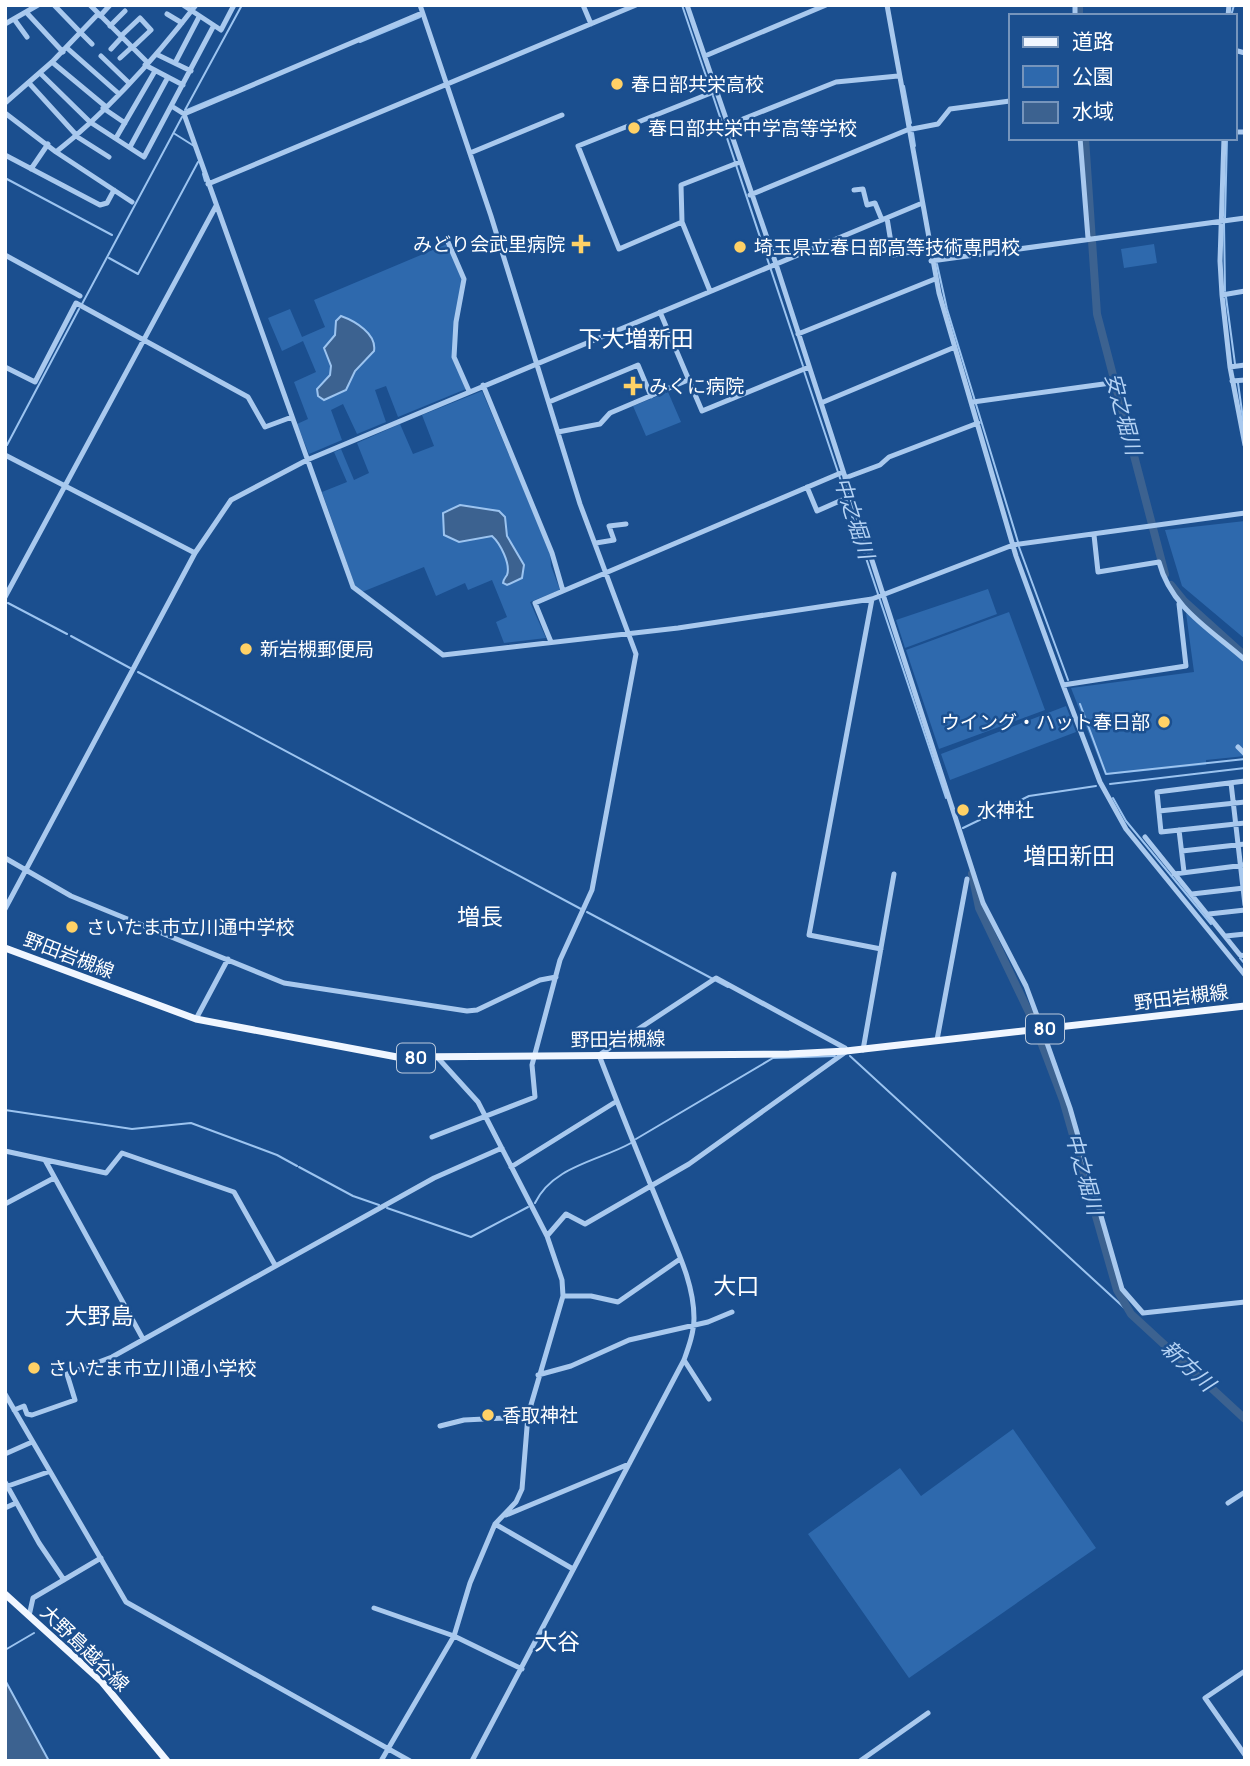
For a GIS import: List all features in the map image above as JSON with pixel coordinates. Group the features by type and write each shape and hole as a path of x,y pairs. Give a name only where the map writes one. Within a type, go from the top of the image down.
{"main road":[{"name":"野田岩槻線","path":"5,948 196,1019 397,1057 845,1051 1245,1006"},
{"name":"大野島越谷線","path":"5,1594 102,1682 167,1761"}],"street":[{"path":"5,24 38,5"},
{"path":"54,5 92,44"},
{"path":"90,5 146,64 183,85"},
{"path":"5,103 40,74 110,5"},
{"path":"183,5 221,30 234,5"},
{"path":"56,152 78,134 156,54 196,5"},
{"path":"420,5 558,432 636,654 592,890 556,977 531,1076 535,1097 432,1137"},
{"path":"583,5 591,24"},
{"path":"208,184 636,5"},
{"path":"687,5 776,264 798,334 805,368 821,403 851,496 879,597 983,903 1026,986 1070,1108 1115,1267 1131,1301 1143,1313 1245,1302"},
{"path":"705,56 826,5"},
{"path":"887,5 935,279 955,347 976,402 978,423 1063,685 1100,782 1122,821 1245,975"},
{"path":"110,26 125,11"},
{"path":"26,12 65,50 118,93"},
{"path":"184,114 422,13"},
{"path":"167,14 182,23"},
{"path":"175,63 200,17"},
{"path":"111,49 140,18 151,30 120,58"},
{"path":"14,19 27,37"},
{"path":"40,74 90,121 144,156 173,107 214,27"},
{"path":"156,54 191,71"},
{"path":"101,56 128,82"},
{"path":"52,62 125,123"},
{"path":"116,138 155,71"},
{"path":"728,125 836,82 898,76"},
{"path":"130,147 168,77"},
{"path":"29,83 79,138 109,157"},
{"path":"682,222 619,248 578,146 716,91"},
{"path":"751,195 907,130 938,124 950,109 1009,101"},
{"path":"173,107 184,114 353,587 416,637 443,654 452,656 630,631 678,628 879,597 1017,544 1245,513"},
{"path":"5,113 56,152 132,202"},
{"path":"470,153 562,115"},
{"path":"1080,140 1088,239"},
{"path":"1224,140 1220,261 1222,295 1232,381 1243,425 1244,442"},
{"path":"31,169 48,144"},
{"path":"5,155 100,205 107,203 114,190"},
{"path":"710,291 682,222 681,185 740,162"},
{"path":"854,190 863,188 867,205 875,203 884,219 893,255 929,249"},
{"path":"5,909 195,553 231,500 307,460 920,204"},
{"path":"5,597 216,206"},
{"path":"931,261 1245,218"},
{"path":"448,242 464,279 456,323 454,357 469,391"},
{"path":"5,256 80,296"},
{"path":"798,334 935,279"},
{"path":"1222,295 1245,291"},
{"path":"5,367 35,382 76,303 248,397 265,427 292,417"},
{"path":"660,312 702,411 805,368"},
{"path":"821,403 955,347"},
{"path":"549,402 638,365 651,396"},
{"path":"1230,367 1245,365"},
{"path":"558,432 600,424 610,414 688,380"},
{"path":"1232,381 1245,380"},
{"path":"976,402 1111,383"},
{"path":"483,386 552,553 563,591"},
{"path":"551,642 535,603 807,487 880,465 901,452 978,423"},
{"path":"5,455 195,553"},
{"path":"807,487 817,511 851,496"},
{"path":"596,543 614,540 609,526 626,524"},
{"path":"1094,534 1098,572 1159,562 1169,591 1179,604 1245,660"},
{"path":"879,597 809,935 881,949"},
{"path":"1063,685 1185,666 1179,604"},
{"path":"1238,747 1245,754"},
{"path":"1245,781 1157,792 1161,832 1245,823"},
{"path":"1231,783 1241,844 1245,905"},
{"path":"1159,811 1245,802"},
{"path":"1179,830 1184,872"},
{"path":"1145,837 1245,956"},
{"path":"1182,851 1241,844"},
{"path":"5,858 71,896 284,983 305,988 467,1011 477,1010 540,980 556,977"},
{"path":"1174,874 1243,865"},
{"path":"863,1049 894,874"},
{"path":"937,1040 967,879"},
{"path":"1192,894 1244,888"},
{"path":"1209,915 1245,911"},
{"path":"1226,936 1245,934"},
{"path":"196,1019 228,959"},
{"path":"472,1761 684,1360 693,1326 691,1293 680,1259 652,1187 599,1055 715,980 825,1036 845,1051 689,1164 652,1187 585,1224 566,1214 547,1236"},
{"path":"381,1761 454,1636 470,1583 495,1524 522,1489 527,1418 563,1296 562,1280 547,1236 478,1102 438,1058"},
{"path":"511,1167 617,1101"},
{"path":"14,1410 24,1406 27,1414 32,1415 75,1400 67,1374 104,1361 434,1178 502,1148"},
{"path":"5,1151 107,1173 122,1153 226,1188 240,1201 275,1265"},
{"path":"44,1160 142,1339"},
{"path":"5,1205 54,1178"},
{"path":"563,1296 591,1296 618,1302 680,1259"},
{"path":"538,1375 571,1366 629,1340 693,1326 732,1311"},
{"path":"684,1360 709,1398"},
{"path":"5,1394 126,1602 410,1761"},
{"path":"439,1426 464,1420 527,1418"},
{"path":"5,1454 32,1442"},
{"path":"503,1516 629,1464"},
{"path":"48,1472 7,1484 64,1580"},
{"path":"1228,1503 1245,1492"},
{"path":"5,1508 16,1503"},
{"path":"495,1524 573,1570"},
{"path":"29,1616 33,1598 101,1558"},
{"path":"374,1608 454,1636 522,1669"},
{"path":"1245,1671 1205,1698 1245,1755"},
{"path":"860,1761 928,1713"}],"green space":[{"path":"447,244 463,280 453,357 466,389 398,417 386,386 375,390 386,422 357,434 343,404 331,410 342,440 309,454 297,424 308,419 294,382 316,372 303,341 282,351 268,318 290,309 302,337 325,327 314,300"},
{"path":"1154,244 1157,263 1124,268 1121,249"},
{"path":"482,391 550,552 551,566 560,590 530,602 546,638 504,643 496,622 507,617 492,580 468,590 465,583 436,596 424,567 362,592 355,586 322,492 347,482 334,452 341,449 354,480 369,473 357,443 400,424 413,454 434,446 422,415"},
{"path":"668,392 681,422 646,436 633,406"},
{"path":"1245,521 1245,639 1182,586 1165,530"},
{"path":"988,589 997,614 905,648 896,620"},
{"path":"1009,612 1045,710 939,749 906,650"},
{"name":"ウイング・ハット春日部","path":"1186,613 1245,662 1245,756 1206,760 1206,765 1105,775 1071,688 1194,672"},
{"path":"1066,706 1076,732 950,780 941,754"},
{"path":"1013,1429 1096,1548 909,1678 808,1534 900,1468 921,1496"}],"water":[{"path":"341,316 369,334 374,351 355,371 346,390 324,400 318,396 317,389 330,375 331,366 324,348 335,335 336,321"},
{"path":"460,505 499,511 505,517 507,536 524,565 522,578 507,585 503,583 508,570 506,560 492,536 459,542 444,535 443,513"},
{"path":"5,1680 49,1761 5,1761"}],"waterway":[{"path":"185,110 242,5"},
{"name":"中之堀川","path":"682,5 711,91"},
{"name":"安之堀川","path":"1079,5 1079,14"},
{"path":"1232,14 1234,5"},
{"path":"360,42 420,17"},
{"path":"904,86 911,123"},
{"path":"187,110 230,92"},
{"name":"中之堀川","path":"713,96 803,366"},
{"path":"82,304 182,117"},
{"path":"913,133 915,146"},
{"path":"175,134 194,146"},
{"name":"安之堀川","path":"1085,140 1097,314 1165,574"},
{"path":"1225,218 1227,140"},
{"path":"109,258 138,274 198,162"},
{"path":"203,174 205,181"},
{"path":"5,178 112,235"},
{"path":"1224,223 1225,291"},
{"path":"937,264 947,309 1018,542"},
{"path":"1226,297 1235,364"},
{"path":"7,445 79,309"},
{"name":"中之堀川","path":"804,371 846,496"},
{"path":"1238,383 1244,426"},
{"name":"中之堀川","path":"847,501 946,798"},
{"path":"1019,547 1068,680"},
{"name":"安之堀川","path":"1171,585 1184,601 1245,656"},
{"path":"8,603 67,634"},
{"path":"71,636 130,668"},
{"path":"138,672 581,909"},
{"path":"1080,704 1106,774 1245,759"},
{"path":"1110,784 1245,768"},
{"path":"963,828 1029,796 1096,786"},
{"path":"1113,798 1126,821 1211,924"},
{"name":"中之堀川","path":"972,874 979,908 1036,1027"},
{"path":"587,912 728,987"},
{"path":"1240,958 1245,964"},
{"name":"中之堀川","path":"1038,1034 1063,1100 1117,1290 1131,1314 1245,1419"},
{"path":"636,1139 773,1058 835,1056"},
{"path":"850,1056 1131,1314"},
{"path":"5,1110 132,1129 191,1123 277,1155 297,1166"},
{"path":"535,1203 543,1191 565,1173 631,1143"},
{"path":"299,1167 353,1196 379,1205"},
{"path":"387,1208 471,1237 528,1207"},
{"path":"5,1650 34,1633"}],"place":[{"name":"春日部共栄高校","path":"617,84"},
{"name":"春日部共栄中学高等学校","path":"634,128"},
{"name":"みどり会武里病院","path":"581,244"},
{"name":"埼玉県立春日部高等技術専門校","path":"740,247"},
{"name":"みくに病院","path":"633,386"},
{"name":"新岩槻郵便局","path":"246,649"},
{"name":"ウイング・ハット春日部","path":"1164,722"},
{"name":"水神社","path":"963,810"},
{"name":"さいたま市立川通中学校","path":"72,927"},
{"name":"さいたま市立川通小学校","path":"34,1368"},
{"name":"香取神社","path":"488,1415"}],"district":[{"name":"下大増新田","path":"636,339"},
{"name":"増田新田","path":"1069,856"},
{"name":"増長","path":"480,917"},
{"name":"大口","path":"736,1286"},
{"name":"大野島","path":"99,1316"},
{"name":"大谷","path":"557,1642"}],"water label":[{"name":"新方川","path":"1188,1366"}]}
